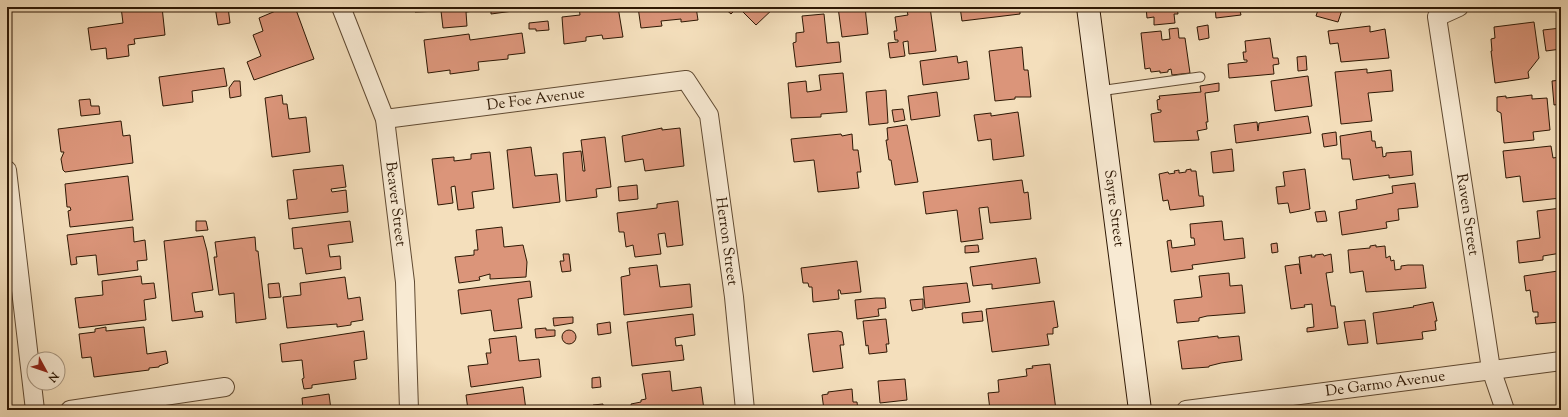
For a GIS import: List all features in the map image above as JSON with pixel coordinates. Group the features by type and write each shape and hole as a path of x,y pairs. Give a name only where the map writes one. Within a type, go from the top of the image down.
{"street":[{"name":"Beaver Street","path":"341,7 385,119 405,282 409,410"},
{"name":"Sayre Street","path":"1088,7 1140,410"},
{"name":"Raven Street","path":"1459,7 1437,17 1492,369 1505,410"},
{"name":"De Foe Avenue","path":"385,119 686,80"},
{"name":"Herron Street","path":"686,80 709,115 734,297 745,410"},
{"path":"7,170 35,410"},
{"name":"De Garmo Avenue","path":"1186,410 1561,361"},
{"path":"70,410 225,387"}],"lane":[{"path":"1099,91 1200,77"}],"building":[{"path":"121,7 162,7 165,35 134,39 135,44 128,45 129,56 107,59 106,48 91,50 88,28 123,23"},
{"path":"215,7 228,7 230,23 218,25"},
{"path":"285,7 295,7 314,59 254,80 247,62 261,56 253,35 263,31 259,18"},
{"path":"414,7 512,7 513,11 491,14 491,9 466,12 467,26 443,28 441,11 415,12"},
{"path":"579,7 618,7 623,37 603,39 602,35 586,37 586,41 564,44 562,17 580,15"},
{"path":"638,7 696,7 698,20 681,22 681,19 661,21 662,26 641,28"},
{"path":"723,7 738,7 731,14"},
{"path":"738,7 775,7 756,25"},
{"path":"838,7 865,7 868,34 842,37"},
{"path":"906,7 930,7 936,51 909,54 908,41 903,42 905,56 890,58 888,43 898,42 898,40 895,40 894,31 897,31 895,17 908,15"},
{"path":"960,7 1020,7 1020,14 962,21"},
{"path":"1146,7 1177,7 1178,14 1174,14 1175,23 1154,25 1154,17 1147,18"},
{"path":"1215,7 1274,7 1240,11 1241,15 1216,18"},
{"path":"1319,7 1343,7 1338,22 1316,16"},
{"path":"824,14 827,43 839,42 841,62 796,67 793,43 796,42 796,33 804,32 802,16"},
{"path":"548,21 549,30 536,31 536,29 529,29 529,23"},
{"path":"1534,22 1539,58 1528,72 1529,78 1495,83 1491,51 1491,39 1495,38 1494,27"},
{"path":"1208,25 1209,38 1199,40 1197,27"},
{"path":"1370,26 1370,32 1385,29 1389,58 1341,62 1338,43 1330,44 1328,31"},
{"path":"1178,28 1179,38 1185,38 1190,73 1172,75 1171,69 1168,70 1168,72 1160,73 1160,71 1151,72 1150,68 1145,69 1141,33 1161,31 1162,40 1170,39 1169,29"},
{"path":"1561,28 1561,49 1546,51 1543,30"},
{"path":"522,33 525,53 508,55 508,59 478,62 479,70 450,74 450,70 428,73 424,40 469,34 470,40"},
{"path":"1270,38 1273,58 1278,58 1279,64 1273,65 1274,74 1229,78 1228,64 1247,62 1247,60 1244,60 1243,52 1246,52 1245,41"},
{"path":"1022,47 1024,70 1028,70 1031,97 1015,97 1015,99 995,101 989,51"},
{"path":"957,56 958,63 967,61 969,79 923,85 920,61"},
{"path":"1306,56 1307,70 1298,71 1297,57"},
{"path":"224,68 227,86 192,91 193,102 163,106 159,77"},
{"path":"1367,69 1367,73 1391,70 1393,91 1368,93 1372,121 1341,124 1335,72"},
{"path":"843,73 847,112 821,114 821,117 791,118 788,83 806,81 807,92 821,90 819,75"},
{"path":"1308,76 1312,106 1275,111 1271,81"},
{"path":"1561,80 1561,104 1554,105 1552,81"},
{"path":"234,81 240,81 241,96 230,98 229,88"},
{"path":"1219,83 1219,91 1205,93 1208,122 1206,122 1207,129 1197,131 1199,140 1154,142 1151,114 1161,112 1161,110 1158,110 1157,100 1160,99 1159,96 1201,92 1200,86"},
{"path":"886,90 888,123 869,125 866,92"},
{"path":"937,92 940,116 911,120 908,96"},
{"path":"282,95 283,104 287,104 289,119 306,117 310,152 272,157 265,98"},
{"path":"1532,95 1532,99 1547,98 1550,130 1533,132 1534,140 1504,143 1501,113 1497,111 1497,97 1506,96 1506,98"},
{"path":"90,99 91,106 99,106 100,114 81,116 79,100"},
{"path":"903,109 905,120 894,122 892,110"},
{"path":"1018,112 1024,156 993,160 991,139 978,141 974,115 991,113 991,116"},
{"path":"1308,116 1311,133 1236,143 1234,125 1257,122 1258,131 1259,123"},
{"path":"121,121 123,136 130,135 133,163 65,172 63,170 61,159 64,152 61,152 58,129"},
{"path":"907,125 918,182 895,185 886,140 888,140 887,128"},
{"path":"662,128 662,130 680,128 684,166 645,171 643,159 625,162 622,136"},
{"path":"1371,131 1372,141 1375,141 1376,148 1382,147 1383,157 1386,156 1386,153 1411,151 1413,175 1389,178 1389,175 1353,180 1350,159 1342,159 1340,136"},
{"path":"1336,132 1337,145 1324,147 1322,134"},
{"path":"841,134 842,136 852,134 853,150 858,150 861,172 857,172 859,188 818,192 814,160 794,162 791,139"},
{"path":"605,137 611,187 596,189 597,197 566,201 563,153 581,151 583,171 585,171 581,140"},
{"path":"1551,146 1553,158 1559,157 1561,198 1523,202 1520,176 1506,178 1503,151"},
{"path":"531,147 535,176 557,174 560,202 513,208 507,150"},
{"path":"1232,149 1234,171 1213,173 1211,152"},
{"path":"490,152 494,189 472,192 474,208 458,210 455,186 451,187 453,203 438,205 432,159 454,157 454,161 471,159 471,154"},
{"path":"343,165 346,187 331,189 332,192 346,190 348,212 289,219 287,200 297,199 293,170"},
{"path":"1191,169 1191,171 1196,171 1199,196 1203,196 1204,206 1170,210 1168,200 1163,201 1159,174 1168,172 1169,174 1175,173 1174,171 1179,170 1179,173 1186,172 1186,170"},
{"path":"1305,169 1310,209 1290,213 1288,203 1278,204 1276,187 1285,186 1283,172"},
{"path":"128,176 133,220 70,227 68,211 71,210 70,207 67,207 65,184"},
{"path":"1022,180 1024,193 1028,192 1031,219 990,223 988,207 979,208 983,239 961,242 957,210 926,214 923,192"},
{"path":"1415,183 1418,207 1398,209 1399,220 1386,222 1387,228 1342,235 1339,212 1357,209 1356,200 1393,193 1392,186"},
{"path":"637,185 638,199 619,201 618,187"},
{"path":"678,201 683,245 667,247 665,233 658,234 661,254 635,257 633,245 626,247 624,232 619,232 617,213 657,208 657,204"},
{"path":"1561,208 1561,253 1543,256 1543,260 1519,263 1517,241 1540,238 1537,211"},
{"path":"1325,211 1327,221 1317,222 1315,212"},
{"path":"196,221 206,221 208,230 196,231"},
{"path":"350,221 353,242 328,245 330,257 340,256 341,269 306,274 302,248 294,249 292,228"},
{"path":"1222,221 1224,240 1243,238 1245,258 1192,265 1193,269 1171,272 1167,241 1171,240 1172,248 1195,245 1194,238 1191,238 1190,224"},
{"path":"133,227 134,242 145,240 147,260 137,261 138,270 98,275 96,255 76,257 77,264 71,265 67,235"},
{"path":"502,227 504,247 523,245 527,262 526,277 490,279 490,274 479,277 480,280 459,283 455,257 474,255 474,250 478,250 476,230"},
{"path":"203,236 207,251 213,290 192,293 195,312 202,311 203,317 172,321 164,241"},
{"path":"255,237 266,319 236,323 234,293 219,295 214,257 217,257 215,242"},
{"path":"1277,243 1278,252 1272,253 1271,244"},
{"path":"978,245 979,252 965,253 965,246"},
{"path":"1376,245 1376,247 1385,246 1386,258 1390,256 1391,261 1394,260 1395,270 1401,269 1401,266 1423,265 1426,288 1366,292 1363,271 1350,273 1348,250 1370,248 1370,246"},
{"path":"563,254 569,254 571,271 562,272 560,261 564,261"},
{"path":"1323,254 1324,256 1331,254 1333,272 1326,273 1331,306 1335,306 1338,328 1307,332 1307,328 1314,327 1312,304 1304,305 1305,307 1291,309 1285,266 1299,264 1301,274 1299,257 1312,255 1311,257 1315,257 1315,255"},
{"path":"1036,258 1040,283 992,289 992,284 973,286 970,267"},
{"path":"857,261 861,292 841,294 840,290 838,290 839,299 813,302 812,287 809,287 808,283 803,283 801,268"},
{"path":"657,265 660,287 690,284 692,307 624,315 621,277 630,275 629,268"},
{"path":"1558,271 1561,298 1561,322 1536,324 1535,317 1538,317 1538,312 1533,312 1530,290 1526,291 1524,276"},
{"path":"1229,273 1230,286 1242,285 1245,313 1207,316 1199,318 1199,321 1177,323 1174,300 1202,297 1199,276"},
{"path":"141,276 142,284 154,283 156,298 144,300 146,320 79,328 75,298 103,295 102,281"},
{"path":"345,277 348,299 360,297 363,320 351,322 351,325 337,327 337,324 287,328 283,297 301,295 300,283"},
{"path":"530,281 532,297 518,299 522,328 494,331 491,310 461,314 458,290"},
{"path":"279,283 281,297 269,298 268,284"},
{"path":"967,283 970,302 925,308 923,287"},
{"path":"885,298 886,308 878,309 879,316 857,319 855,300"},
{"path":"923,299 923,309 912,311 910,300"},
{"path":"1054,301 1058,327 1053,328 1053,334 1047,334 1049,345 992,352 986,309"},
{"path":"1433,302 1437,321 1435,321 1436,330 1422,332 1423,339 1377,344 1373,313 1414,307 1413,306"},
{"path":"982,311 983,321 963,323 962,313"},
{"path":"693,314 695,335 675,338 676,346 682,345 684,360 632,366 627,322"},
{"path":"573,317 573,323 554,326 553,318"},
{"path":"886,319 889,344 886,344 887,352 869,354 868,345 866,346 863,321"},
{"path":"1365,320 1368,343 1348,345 1344,322"},
{"path":"610,322 611,333 598,335 597,324"},
{"path":"106,327 106,331 144,327 147,354 166,351 168,363 159,367 149,368 149,370 94,377 91,357 82,358 79,334 95,332 95,329"},
{"path":"546,328 546,330 555,330 555,336 536,338 535,329"},
{"path":"569,330 574,332 576,337 574,342 569,344 564,342 562,337 564,332"},
{"path":"364,331 367,359 354,361 356,379 312,385 312,388 304,389 302,379 304,378 302,360 282,362 280,344"},
{"path":"838,331 842,332 844,345 840,345 843,368 813,372 808,334"},
{"path":"516,336 519,361 539,359 541,377 471,387 468,366 488,364 486,353 491,353 489,339"},
{"path":"1218,336 1218,338 1239,336 1242,360 1221,363 1209,367 1182,369 1178,341"},
{"path":"1050,364 1056,410 990,410 988,393 999,392 998,380 1027,376 1026,369 1033,368 1032,366"},
{"path":"670,371 672,391 701,387 704,410 632,410 631,404 641,402 641,400 646,399 642,374"},
{"path":"600,377 601,387 592,388 592,378"},
{"path":"905,379 907,400 880,403 878,381"},
{"path":"523,387 526,410 468,410 466,395"},
{"path":"852,389 853,402 857,402 858,410 824,410 822,395 828,394 828,392"},
{"path":"329,394 331,410 303,410 302,398"},
{"path":"603,404 603,410 594,410 593,405"}]}
